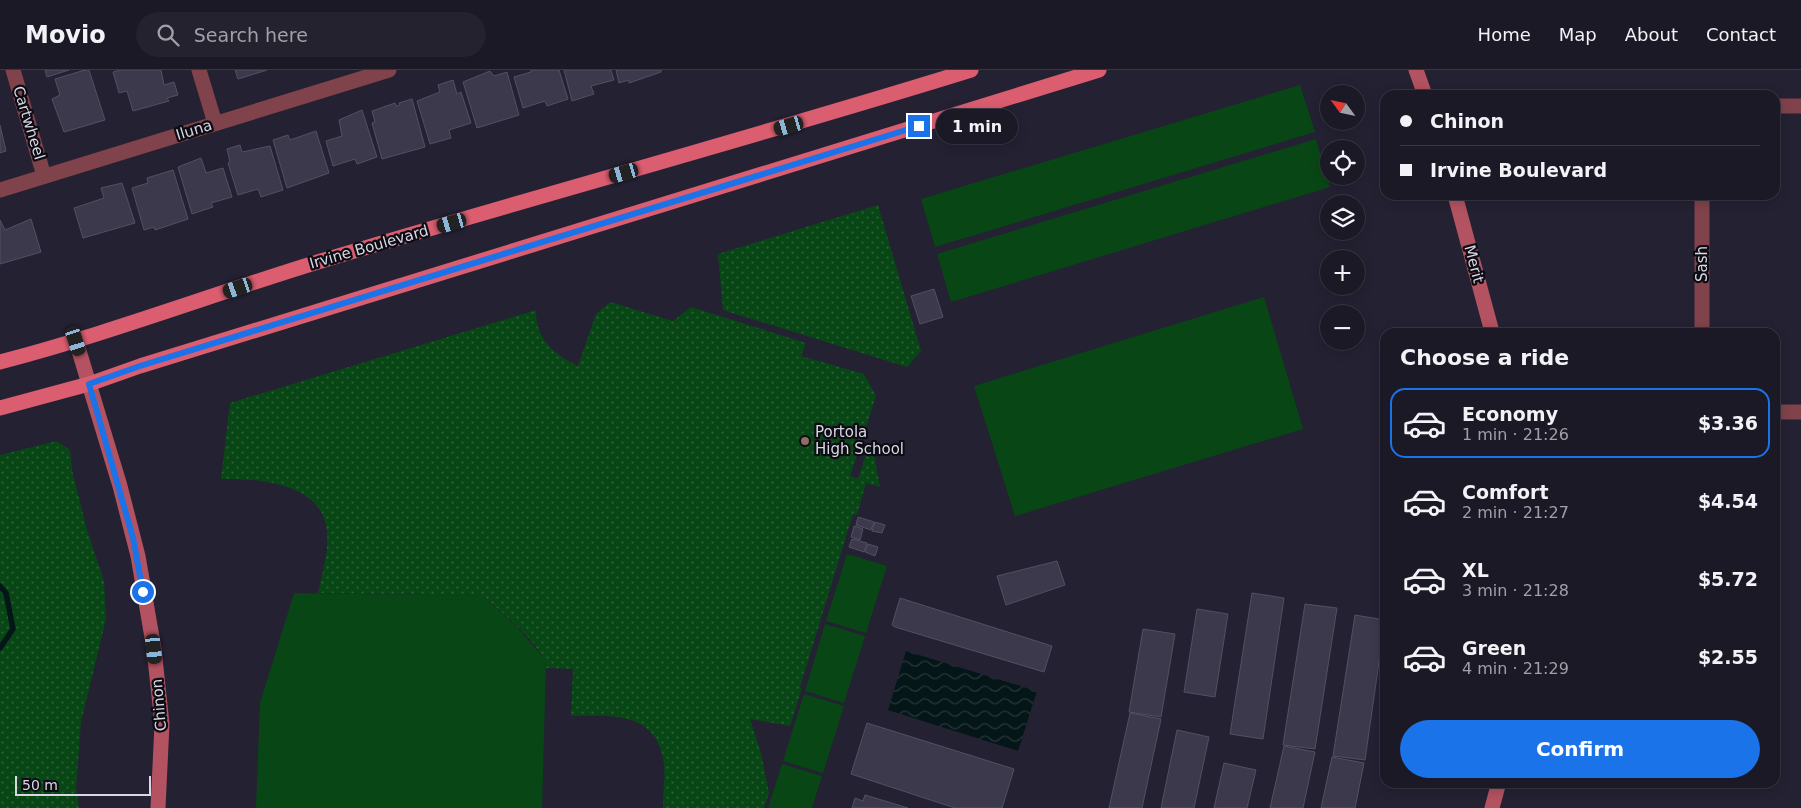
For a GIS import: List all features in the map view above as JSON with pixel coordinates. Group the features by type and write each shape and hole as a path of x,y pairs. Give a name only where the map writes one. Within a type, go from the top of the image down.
{"main road":[{"name":"Irvine Boulevard","path":"0,362 76,341 320,261 825,115 971,70"},
{"path":"0,408 89,384 140,366 1099,70"}],"street":[{"name":"Cartwheel","path":"13,70 44,176"},
{"path":"199,70 215,124"},
{"name":"Iluna","path":"0,190 388,70"},
{"path":"1416,70 1423,90"},
{"path":"1780,106 1801,106"},
{"name":"Merit","path":"1456,200 1491,328"},
{"name":"Sash","path":"1702,200 1702,328"},
{"name":"Chinon","path":"76,341 138,556 154,649 162,724 158,808"},
{"path":"1780,412 1801,412"},
{"path":"1492,808 1497,788"}],"green space":[{"path":"1300,85 1315,132 935,247 921,199"},
{"path":"1316,139 1320,153 1320,185 1329,185 1330,187 951,302 937,254"},
{"path":"878,205 921,351 907,367 723,310 718,254"},
{"path":"1264,297 1303,429 1015,516 974,386"},
{"path":"610,302 673,321 691,307 806,343 801,356 864,374 876,396 850,476 858,479 870,442 874,443 880,487 866,483 857,515 853,514 800,687 802,688 790,726 750,719 761,753 769,793 764,808 663,808 663,758 658,742 650,731 628,719 600,716 571,716 573,669 546,668 538,650 530,640 483,596 318,593 325,562 327,532 323,515 314,503 302,493 287,487 253,480 221,479 230,403 536,310 539,329 548,344 561,357 578,366 596,314"},
{"path":"57,441 70,450 72,470 87,530 104,581 106,619 81,722 76,788 79,808 0,808 0,455"},
{"path":"847,554 887,566 866,633 826,621"},
{"path":"294,593 483,596 517,627 546,661 542,808 256,808 260,703"},
{"path":"825,624 865,636 844,703 805,691"},
{"path":"804,694 844,706 823,773 783,761"},
{"path":"782,764 822,776 812,808 768,808"}],"water":[{"path":"906,651 1037,691 1018,751 888,710"}],"building":[{"path":"45,70 69,70 47,77"},
{"path":"89,70 105,120 64,132 52,99 60,95 55,79"},
{"path":"120,70 161,70 164,85 174,82 178,95 167,98 169,101 133,111 127,91 119,93 113,72"},
{"path":"235,70 267,70 238,79"},
{"path":"531,70 559,70 568,99 547,106 545,101 523,108 514,77 531,72"},
{"path":"564,70 611,70 614,80 591,86 594,94 572,101"},
{"path":"616,70 661,70 661,72 629,83 629,80 619,83"},
{"path":"490,71 494,76 507,72 519,115 477,128 463,82"},
{"path":"453,80 457,94 461,92 471,123 449,130 451,138 430,144 417,101 440,92 438,85"},
{"path":"412,99 425,147 382,159 372,123 375,122 372,111 395,103 396,106 400,105 399,103"},
{"path":"362,110 377,157 357,164 355,159 333,166 326,141 342,136 339,120"},
{"path":"0,125 6,151 0,153"},
{"path":"316,131 329,173 287,188 273,140 288,135 290,140"},
{"path":"240,145 242,152 270,146 283,190 261,197 258,189 238,195 228,163 230,162 227,149"},
{"path":"201,158 206,173 223,168 232,197 211,203 213,207 192,214 178,167"},
{"path":"173,170 188,219 155,230 154,227 144,230 132,188 148,183 147,178"},
{"path":"122,183 135,223 83,238 74,208 104,198 101,188"},
{"path":"31,219 41,252 0,264 0,220 5,230"},
{"path":"934,289 943,317 920,324 911,296"},
{"path":"858,517 874,522 871,530 856,525"},
{"path":"875,522 885,525 882,533 872,531"},
{"path":"854,526 863,529 860,540 851,537"},
{"path":"852,539 867,543 864,552 849,547"},
{"path":"868,544 878,547 875,556 865,552"},
{"path":"1057,561 1065,585 1006,605 997,576"},
{"path":"1252,593 1284,598 1263,739 1230,734"},
{"path":"900,598 1052,646 1044,672 895,627 892,625"},
{"path":"1305,604 1337,608 1315,749 1283,745"},
{"path":"1197,609 1228,614 1215,697 1184,692"},
{"path":"1355,615 1380,619 1380,655 1365,760 1333,756"},
{"path":"1143,629 1175,634 1161,717 1129,712"},
{"path":"1130,713 1161,719 1142,808 1109,808"},
{"path":"867,723 1014,769 1002,808 955,808 851,774"},
{"path":"1177,730 1209,737 1194,808 1161,808"},
{"path":"1284,746 1315,752 1303,808 1270,808"},
{"path":"1332,757 1364,763 1355,808 1321,808"},
{"path":"1224,763 1256,770 1247,808 1214,808"},
{"path":"865,795 908,808 852,808 855,798 863,801"}],"waterway":[{"path":"0,586 6,593 13,629 0,648"}],"place":[{"name":"Portola High School","path":"805,441"}],"route":[{"path":"143,592 138,556 120,486 89,384 140,366 919,126"}]}
